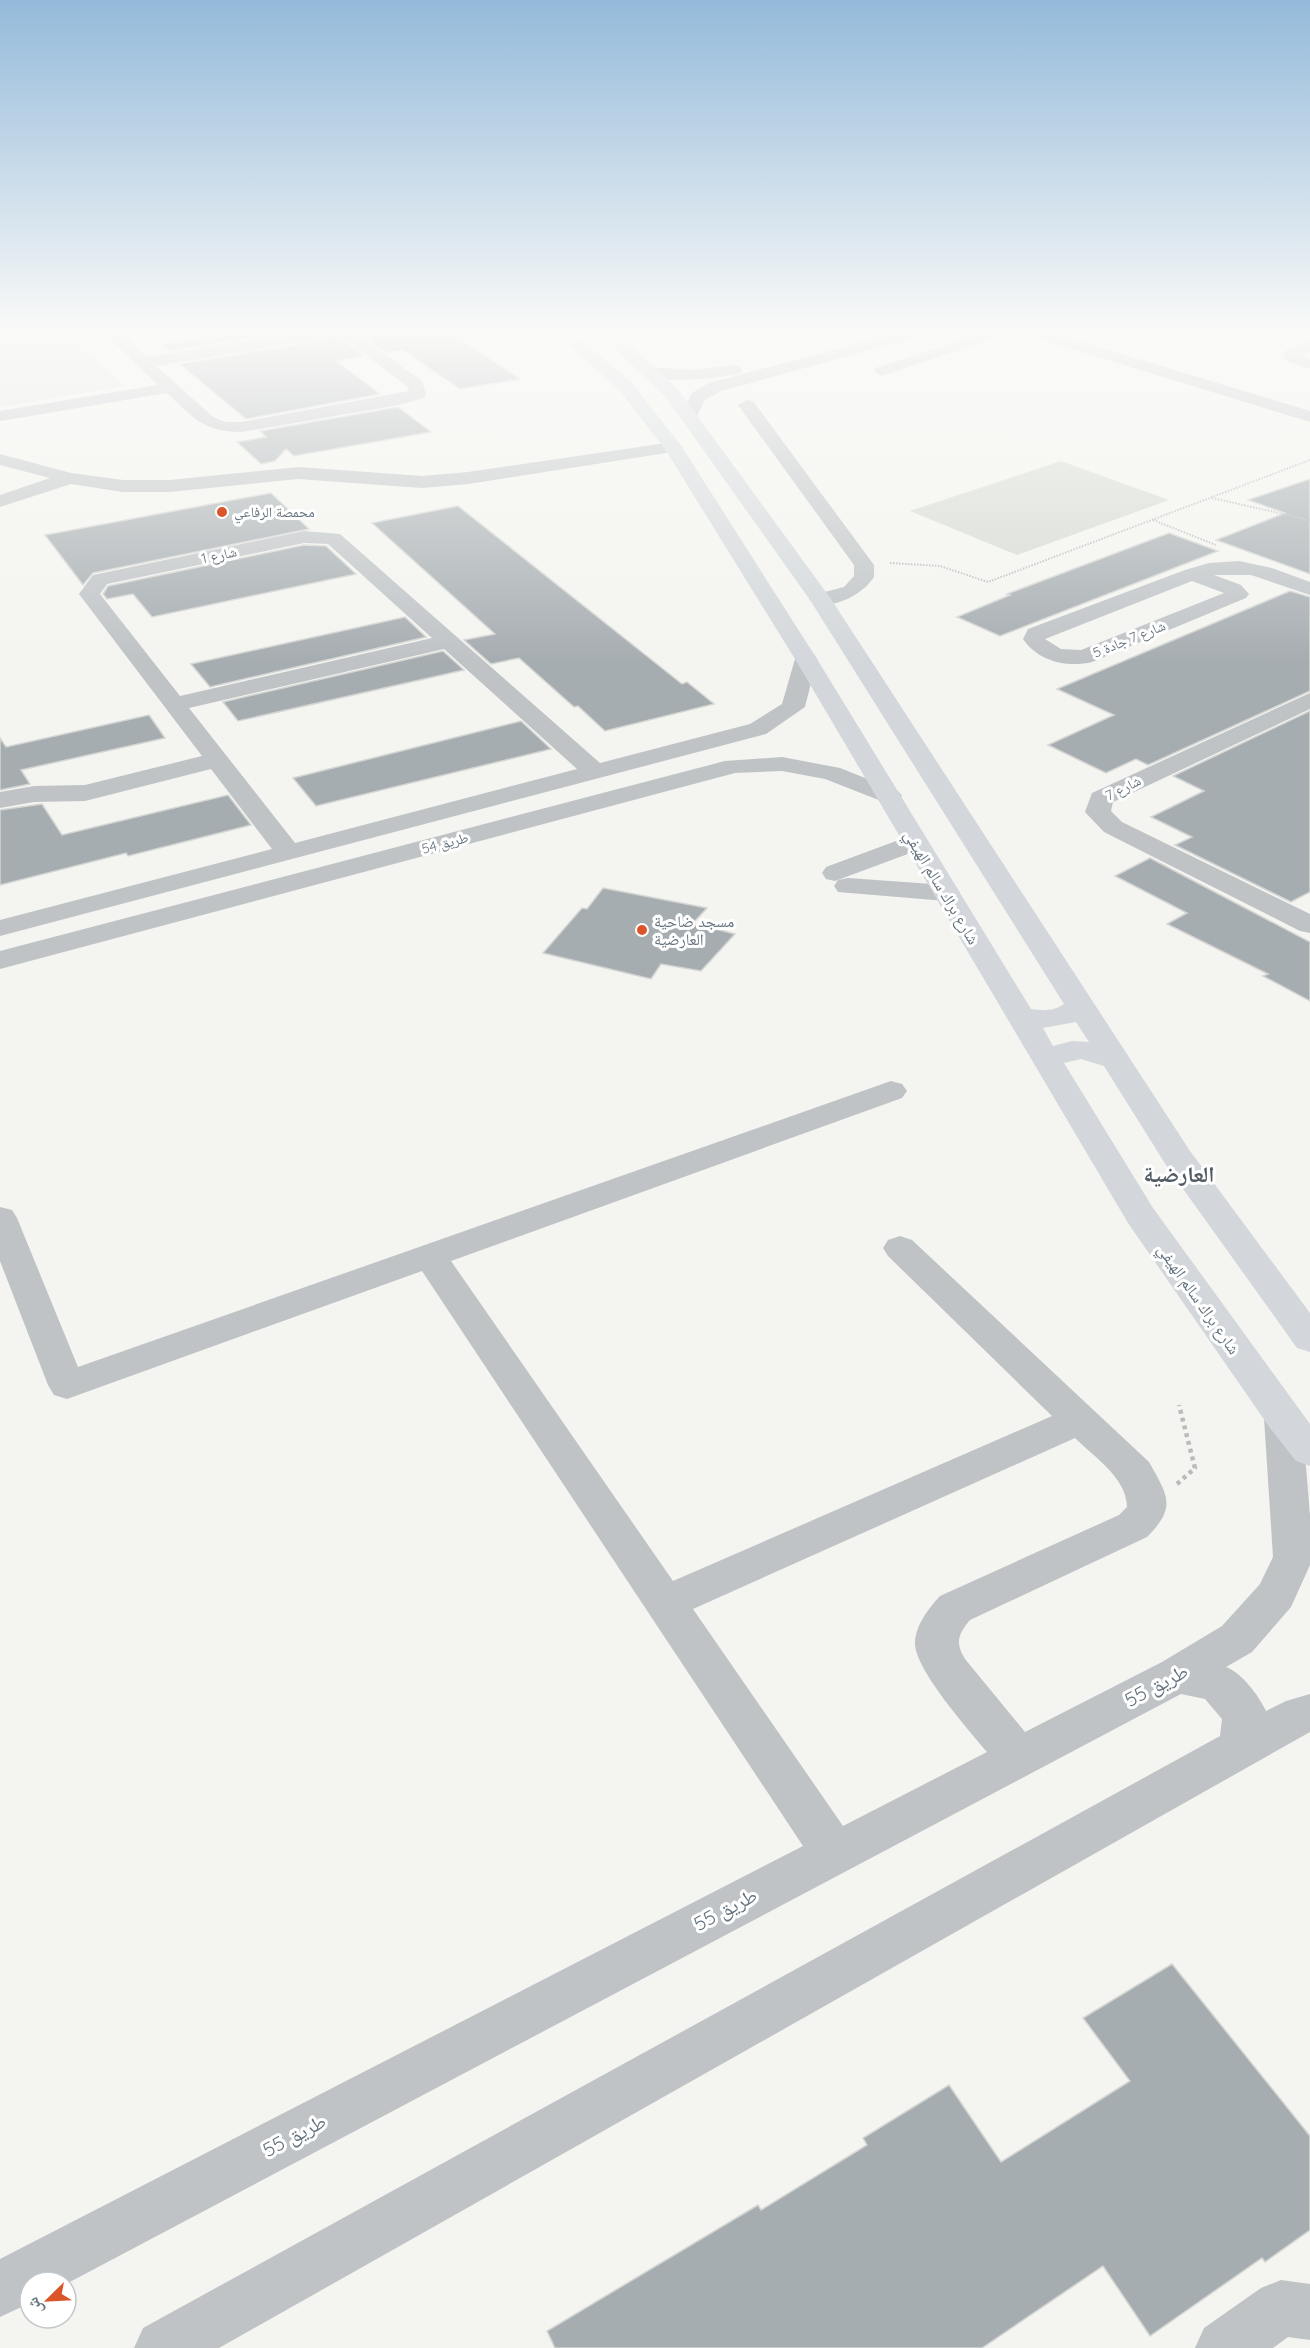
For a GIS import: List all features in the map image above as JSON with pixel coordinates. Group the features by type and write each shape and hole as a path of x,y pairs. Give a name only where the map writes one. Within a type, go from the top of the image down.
{"main road":[{"name":"شارع براك سالم الهيفي","path":"670,443 806,659 1140,1215 1296,1434"},
{"path":"709,443 820,599 1079,1007 1178,1158 1310,1339"},
{"path":"688,470 709,472 728,469"},
{"path":"705,496 723,491 746,494"},
{"path":"1018,1015 1036,1020 1054,1020 1070,1015 1079,1007"},
{"path":"1047,1060 1059,1052 1078,1049 1098,1052 1114,1060"}],"street":[{"path":"774,443 864,565 864,577 851,591 820,599"},
{"path":"0,459 70,478 146,487 298,473 392,482 438,482 673,447"},
{"path":"0,501 70,478"},
{"name":"شارع 1","path":"289,853 89,594 100,579 304,537 333,538 594,771"},
{"name":"شارع 7 جادة 5","path":"1192,574 1234,589 1239,594 1084,657 1071,658 1046,651 1037,645 1034,639 1036,634 1192,574 1225,566 1245,566 1310,589"},
{"path":"174,704 448,641"},
{"name":"طريق 54","path":"0,928 758,729 793,707 806,659"},
{"name":"شارع 7","path":"1310,700 1101,798 1098,812 1113,827 1310,925"},
{"path":"0,800 34,794 85,793 217,760"},
{"name":"طريق 54","path":"0,960 734,766 782,764 831,773 889,796"},
{"path":"464,806 486,813 491,819 490,826 483,832"},
{"path":"915,842 841,880 946,893"},
{"path":"0,980 206,906"},
{"path":"0,1218 67,1385 891,1091"},
{"path":"900,1248 1135,1473 1147,1494 1147,1512 1132,1526 955,1608 939,1626 938,1649 952,1674 1018,1757"},
{"path":"430,1257 834,1852"},
{"path":"665,1604 1080,1420"},
{"name":"طريق 55","path":"0,2289 1177,1675 1237,1639 1276,1595 1293,1557 1292,1515 1296,1434"},
{"path":"1177,1675 1218,1683 1245,1714 1241,1747"},
{"path":"163,2348 1241,1747 1302,1714 1310,1713"},
{"path":"1224,2348 1281,2308 1310,2312"}],"path":[{"path":"864,565 906,561 935,563 956,568 988,582 1310,460"},
{"path":"1211,498 1310,520"},
{"path":"1152,520 1222,547 1245,566"},
{"path":"1147,1512 1195,1468 1179,1405"}],"shaded area":[{"path":"1061,461 1169,500 1017,555 910,511"}],"building":[{"path":"238,443 371,443 294,456 286,449 275,461 261,464"},
{"path":"1310,479 1310,574 1216,540 1285,513 1248,500"},
{"path":"271,493 309,529 93,573 83,585 45,535"},
{"path":"458,506 682,684 687,682 714,704 605,731 519,658 491,664 464,640 495,634 372,523"},
{"path":"1169,533 1218,551 1000,636 957,617 1010,595 1007,594"},
{"path":"304,545 326,546 356,574 152,617 133,594 107,599 103,594 108,586"},
{"path":"1290,591 1310,597 1310,691 1148,765 1136,759 1106,773 1048,745 1114,715 1057,689"},
{"path":"405,617 426,637 210,687 191,664"},
{"path":"443,651 464,670 238,721 223,702"},
{"path":"1310,711 1310,892 1291,902 1175,845 1192,837 1151,817 1204,791 1173,776"},
{"path":"149,715 165,738 21,770 30,784 0,790 0,738 6,747"},
{"path":"521,721 551,749 316,806 293,778"},
{"path":"228,795 251,825 128,856 126,853 0,885 0,810 42,804 62,835"},
{"path":"1150,858 1310,942 1310,1001 1263,976 1268,974 1167,924 1187,913 1115,876"},
{"name":"مسجد ضاحية العارضية","path":"603,888 707,908 693,923 735,934 701,971 661,964 651,979 543,953 582,908 587,909"},
{"path":"1172,1964 1310,2136 1310,2230 1265,2262 1262,2258 1150,2336 1103,2266 982,2348 555,2348 547,2331 758,2205 761,2210 867,2145 863,2138 949,2085 1001,2162 1130,2081 1083,2018"}],"place":[{"name":"محمصة الرفاعي","path":"222,512"},
{"name":"مسجد ضاحية العارضية","path":"642,930"}],"district":[{"name":"العارضية","path":"1179,1174"}]}
